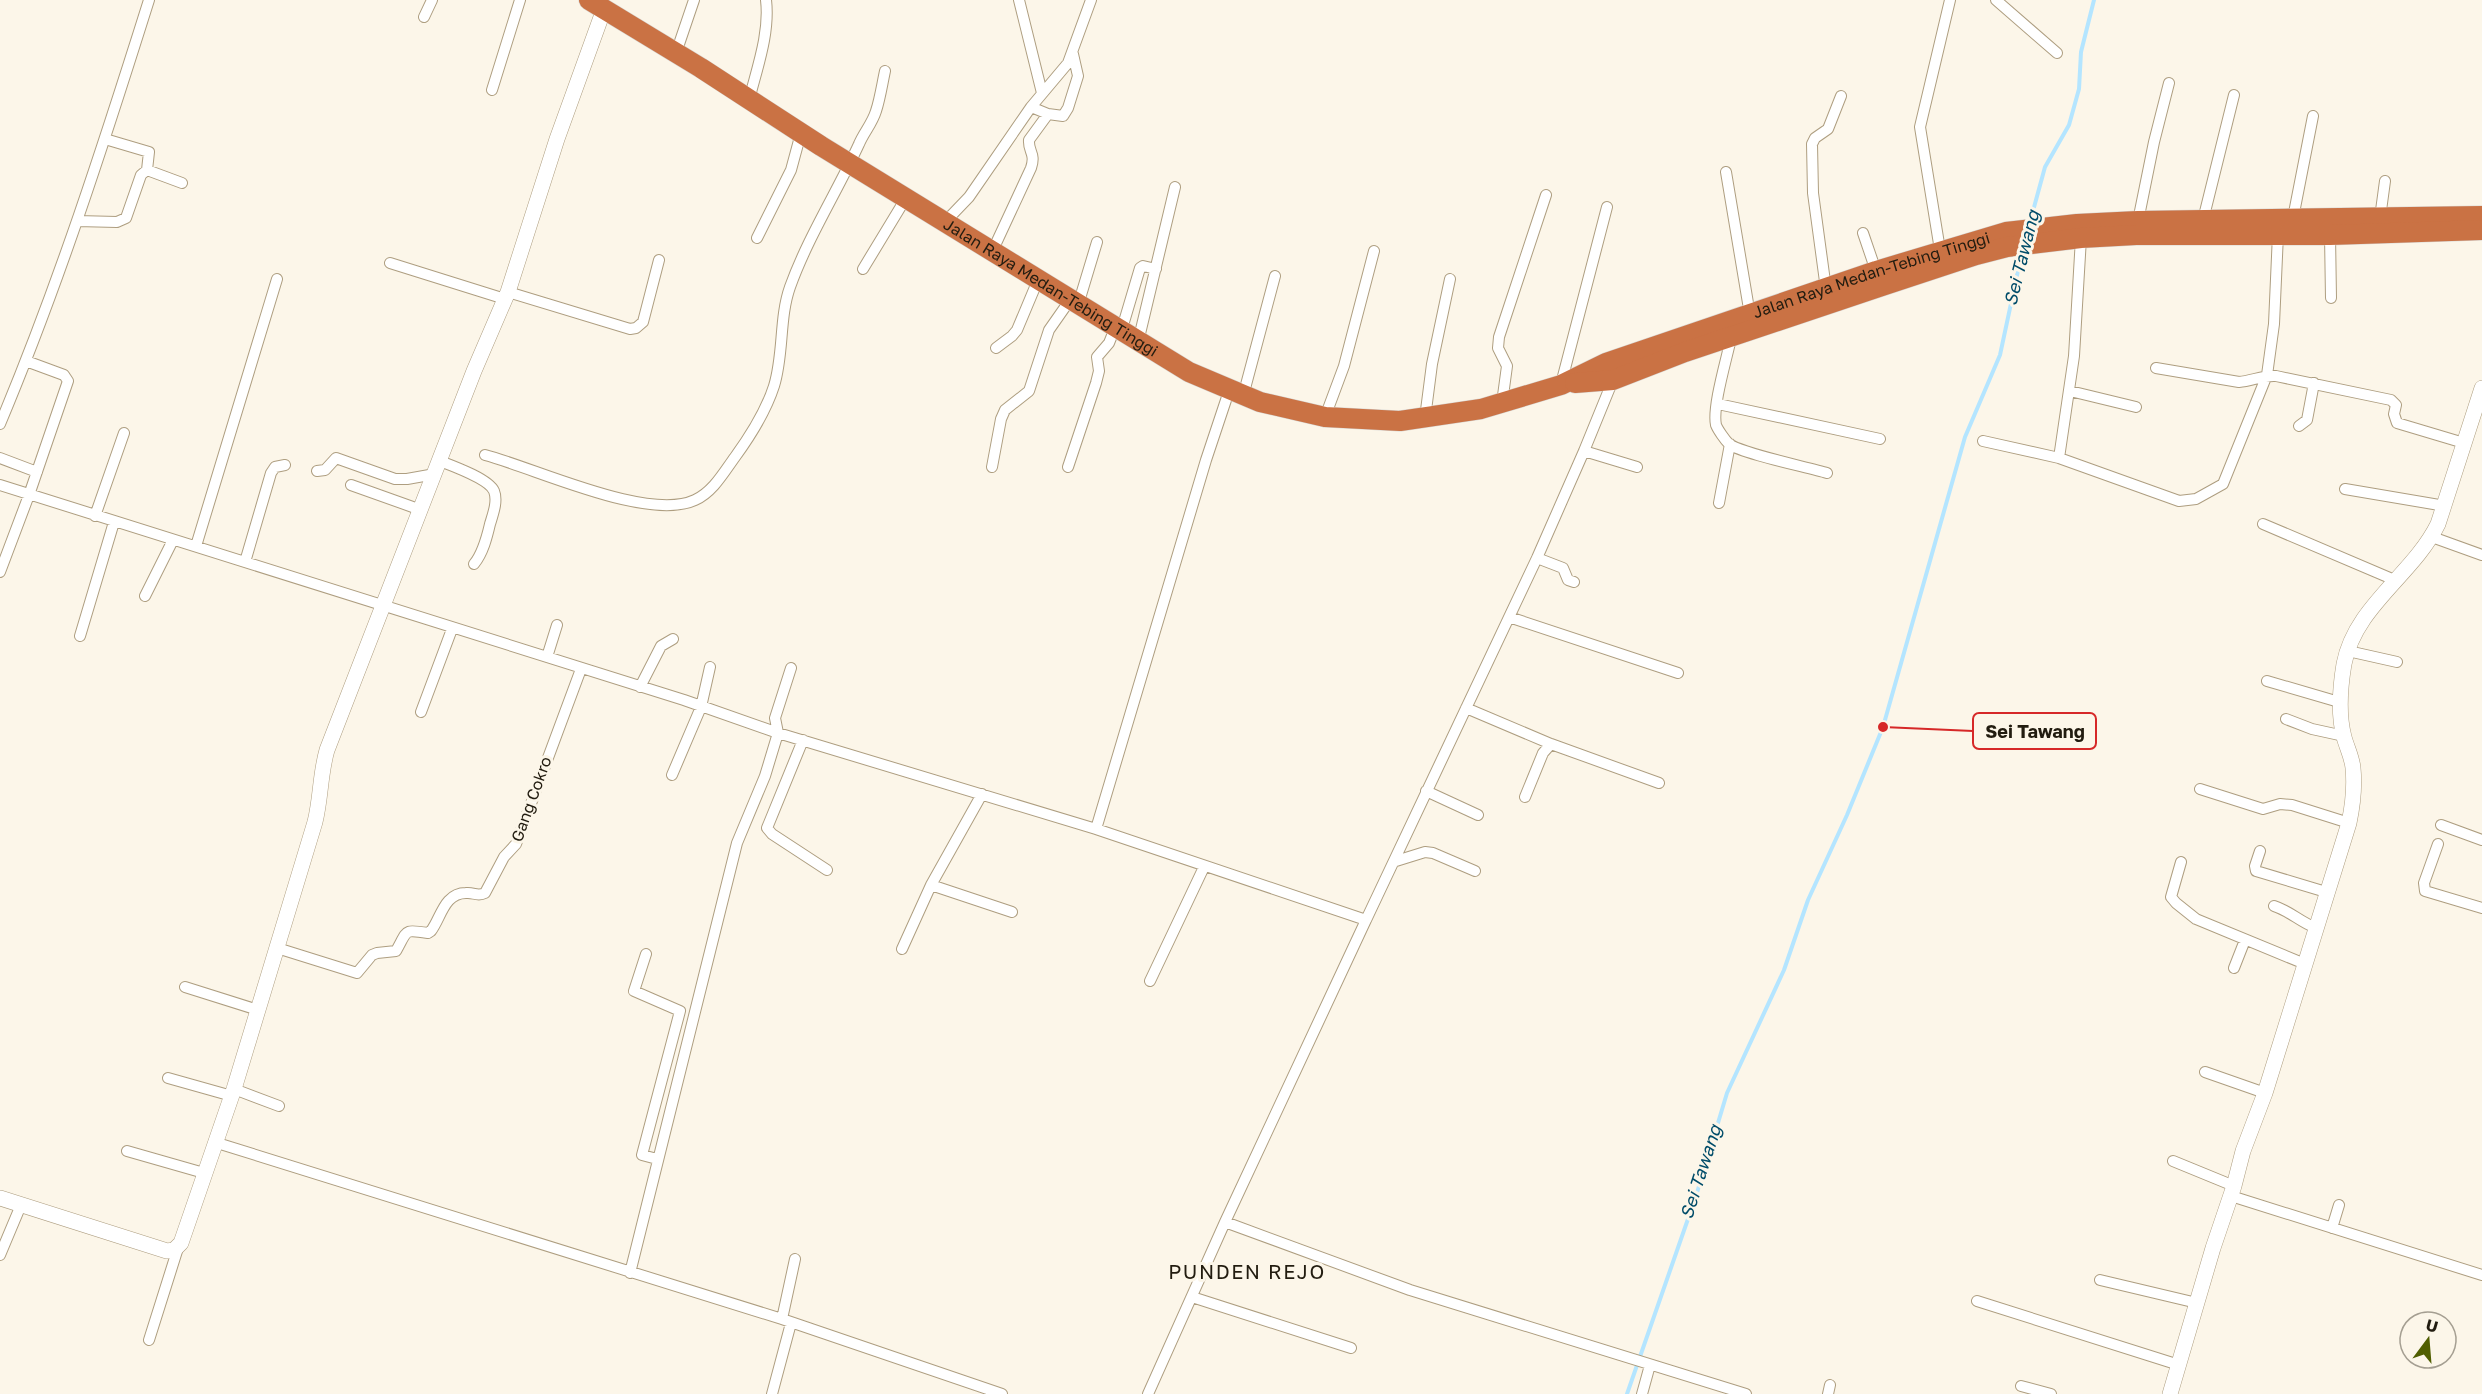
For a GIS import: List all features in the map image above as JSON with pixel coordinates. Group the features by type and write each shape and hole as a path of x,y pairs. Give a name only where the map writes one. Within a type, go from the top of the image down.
{"highway":[{"name":"Jalan Raya Medan-Tebing Tinggi","path":"596,4 992,252 1189,372 1236,394 1325,417 1400,421 1460,414 1502,403 1561,385 1606,363 1940,250 2138,221 2203,220 2330,235 2482,230"},
{"name":"Jalan Raya Medan-Tebing Tinggi","path":"2034,236 2080,238 2288,229 2380,218 2482,216"},
{"name":"Jalan Raya Medan-Tebing Tinggi","path":"1561,385 1612,380 1976,255 2006,240"}],"street":[{"path":"0,424 26,361 77,221 150,0"},
{"path":"424,17 432,0"},
{"path":"492,90 520,0"},
{"path":"676,53 694,0"},
{"path":"749,100 763,44 767,14 766,0"},
{"path":"992,252 1031,168 1034,157 1029,140 1042,93 1019,0"},
{"path":"1042,93 1073,54 1091,0"},
{"path":"1940,250 1920,127 1950,0"},
{"path":"1996,0 2057,53"},
{"path":"149,1340 178,1248 233,1092 277,948 315,822 320,801 322,766 327,750 474,371 507,296 557,139 596,4"},
{"path":"1039,110 1059,117 1066,112 1078,76 1073,54"},
{"path":"485,454 617,499 648,505 687,503 696,500 710,490 743,445 768,405 776,382 789,289 814,231 851,164 876,110 885,71"},
{"path":"2138,221 2169,82"},
{"path":"2203,220 2234,95"},
{"path":"1826,289 1813,193 1812,144 1815,138 1828,129 1841,96"},
{"path":"945,222 1039,110"},
{"path":"1983,441 2058,458 2179,501 2196,499 2223,484 2267,375 2288,229 2313,116"},
{"path":"757,238 791,170 801,133"},
{"path":"77,221 117,222 126,218 141,175 147,170 149,152 105,139"},
{"path":"147,170 182,183"},
{"path":"1726,172 1750,315"},
{"path":"2380,218 2385,181"},
{"path":"1068,467 1099,371 1097,357 1109,343 1125,334 1156,269 1175,188"},
{"path":"1502,403 1508,372 1505,361 1497,348 1499,337 1546,195"},
{"path":"863,269 906,198"},
{"path":"1561,385 1607,207"},
{"path":"1863,233 1876,271"},
{"path":"2330,235 2331,298"},
{"path":"2058,458 2074,356 2080,238"},
{"path":"992,467 1001,419 1005,410 1029,391 1049,330 1074,302 1097,242"},
{"path":"1325,417 1344,366 1374,251"},
{"path":"390,263 630,329 636,328 643,322 659,260"},
{"path":"1125,334 1140,268 1143,266 1156,269"},
{"path":"1096,829 1203,470 1236,394 1275,276"},
{"path":"196,546 277,279"},
{"path":"1425,418 1432,364 1450,279"},
{"path":"996,348 1017,330 1038,280"},
{"path":"1731,338 1716,425 1730,444 1827,473"},
{"path":"0,572 68,381 64,375 26,361"},
{"path":"2156,368 2239,382 2252,381 2267,375 2394,401 2394,420 2397,423 2464,443"},
{"path":"1148,1394 1225,1222 1537,558 1612,380"},
{"path":"2300,426 2307,420 2314,383"},
{"path":"2170,1394 2233,1191 2243,1150 2265,1093 2349,823 2355,790 2352,759 2344,736 2339,702 2344,663 2353,638 2369,610 2397,581 2432,537 2445,506 2482,388"},
{"path":"2070,392 2136,407"},
{"path":"1718,404 1880,439"},
{"path":"95,516 124,433"},
{"path":"1719,503 1730,444"},
{"path":"1584,451 1637,467"},
{"path":"317,471 326,470 336,458 395,479 407,479 438,467 479,478 491,486 494,491 494,510 486,539 474,564"},
{"path":"0,459 37,472"},
{"path":"245,562 271,473 275,467 285,465"},
{"path":"0,485 452,629 684,700 778,733 1096,829 1366,920"},
{"path":"351,485 421,510"},
{"path":"2345,489 2445,506"},
{"path":"80,636 114,522"},
{"path":"2263,524 2397,581"},
{"path":"2432,537 2482,555"},
{"path":"145,596 173,540"},
{"path":"1537,558 1563,568 1568,580 1574,582"},
{"path":"1509,617 1678,673"},
{"path":"548,657 556,625"},
{"path":"421,712 452,629"},
{"path":"640,687 661,645 673,639"},
{"path":"2348,651 2397,662"},
{"path":"672,775 700,707 710,667"},
{"path":"630,1273 736,843 765,776 778,733 776,718 791,668"},
{"name":"Gang Cokro","path":"277,948 357,973 372,955 396,951 407,932 411,930 428,933 431,931 441,909 453,898 463,893 480,896 485,893 504,858 516,844 581,669"},
{"path":"2267,681 2339,702"},
{"path":"1466,708 1551,744 1659,783"},
{"path":"2286,719 2312,729 2344,736"},
{"path":"803,740 767,828 772,834 827,870"},
{"path":"1525,797 1543,753 1551,744"},
{"path":"2200,789 2263,808 2280,804 2292,805 2349,823"},
{"path":"1426,791 1478,815"},
{"path":"902,949 931,885 982,794"},
{"path":"2441,825 2482,840"},
{"path":"2438,844 2424,883 2425,891 2482,908"},
{"path":"2260,851 2255,866 2256,871 2326,892"},
{"path":"1396,861 1425,852 1433,853 1475,871"},
{"path":"2181,862 2171,897 2196,920 2305,964"},
{"path":"1149,981 1204,867"},
{"path":"931,885 1011,912"},
{"path":"2274,906 2289,911 2301,922 2316,928"},
{"path":"2234,968 2245,940"},
{"path":"646,954 634,991 680,1011 642,1155 657,1159"},
{"path":"184,987 258,1010"},
{"path":"2205,1072 2265,1093"},
{"path":"168,1078 233,1092 279,1106"},
{"path":"214,1142 786,1321 996,1393"},
{"path":"127,1151 204,1173"},
{"path":"2174,1161 2233,1191 2332,1228 2482,1275"},
{"path":"0,1198 167,1251 178,1248"},
{"path":"0,1255 21,1205"},
{"path":"2332,1228 2339,1205"},
{"path":"1225,1222 1410,1290 1743,1393"},
{"path":"772,1394 795,1259"},
{"path":"2100,1280 2197,1303"},
{"path":"1192,1297 1351,1348"},
{"path":"1977,1301 2179,1365"},
{"path":"1642,1394 1647,1364"},
{"path":"2021,1386 2051,1394"}],"waterway":[{"name":"Sei Tawang","path":"2030,222 2045,167 2069,125 2079,89 2081,52 2094,0"},
{"name":"Sei Tawang","path":"1627,1394 1696,1196 1727,1093 1784,970 1808,900 1847,815 1883,727 1965,437 2000,355 2022,252"}],"place":[{"name":"Sei Tawang","path":"1883,727"}],"district":[{"name":"PUNDEN REJO","path":"1247,1272"}]}
